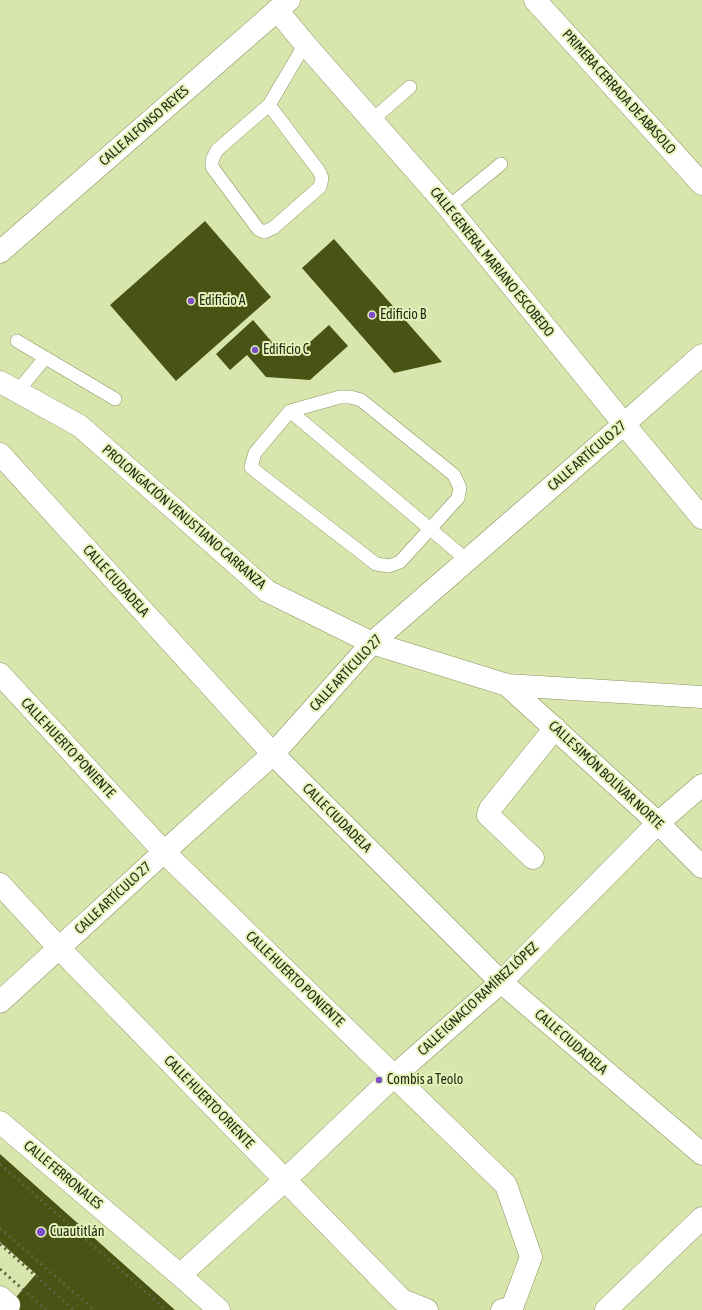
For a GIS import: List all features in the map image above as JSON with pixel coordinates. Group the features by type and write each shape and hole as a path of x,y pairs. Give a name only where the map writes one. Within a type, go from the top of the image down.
{"street":[{"name":"PRIMERA CERRADA DE ABASOLO","path":"535,0 702,184"},
{"name":"CALLE GENERAL MARIANO ESCOBEDO","path":"278,3 305,44 448,207 702,518"},
{"name":"CALLE ALFONSO REYES","path":"0,252 278,3"},
{"name":"CALLE ARTÍCULO 27","path":"0,1002 273,754 372,643 624,424 702,354"},
{"name":"PROLONGACIÓN VENUSTIANO CARRANZA","path":"9,387 80,426 267,591 372,643 507,685 702,697"},
{"name":"CALLE CIUDADELA","path":"0,454 273,754 501,982 702,1154"},
{"name":"CALLE HUERTO PONIENTE","path":"0,674 164,852 506,1185 531,1257 507,1309"},
{"name":"CALLE SIMÓN BOLÍVAR NORTE","path":"507,685 658,823 702,867"},
{"path":"533,858 488,815 490,809 555,728"},
{"name":"CALLE IGNACIO RAMÍREZ LÓPEZ","path":"180,1275 285,1180 394,1076 501,982 658,823 702,785"},
{"name":"CALLE HUERTO ORIENTE","path":"0,884 59,948 402,1300 426,1310"},
{"name":"CALLE FERRONALES","path":"0,1122 219,1310"},
{"path":"606,1310 702,1218"}],"lane":[{"path":"269,105 319,171 322,178 320,187 273,228 264,232 258,229 212,167 212,160 217,150 269,105 305,44"},
{"path":"372,120 410,87"},
{"path":"448,207 501,164"},
{"path":"17,341 115,398"},
{"path":"9,387 45,358"},
{"path":"340,397 361,400 454,475 460,488 458,498 430,529 400,562 389,566 376,564 251,467 255,453 290,412 340,397"},
{"path":"290,412 467,560"}],"building":[{"name":"Edificio A","path":"205,221 271,297 176,381 110,305"},
{"name":"Edificio B","path":"334,239 442,362 394,373 302,268"},
{"name":"Edificio C","path":"253,320 278,349 300,351 329,325 348,346 310,380 266,377 247,355 230,370 216,354"},
{"name":"Cuautitlán","path":"0,1154 175,1310 5,1310 36,1274 0,1242"}],"railway":[{"path":"0,1164 166,1310"},
{"path":"0,1228 94,1310"},
{"path":"0,1244 74,1310"},
{"path":"0,1269 46,1310"}],"place":[{"name":"Edificio A","path":"191,301"},
{"name":"Edificio B","path":"372,315"},
{"name":"Edificio C","path":"255,350"},
{"name":"Combis a Teolo","path":"379,1080"},
{"name":"Cuautitlán","path":"41,1232"}]}
